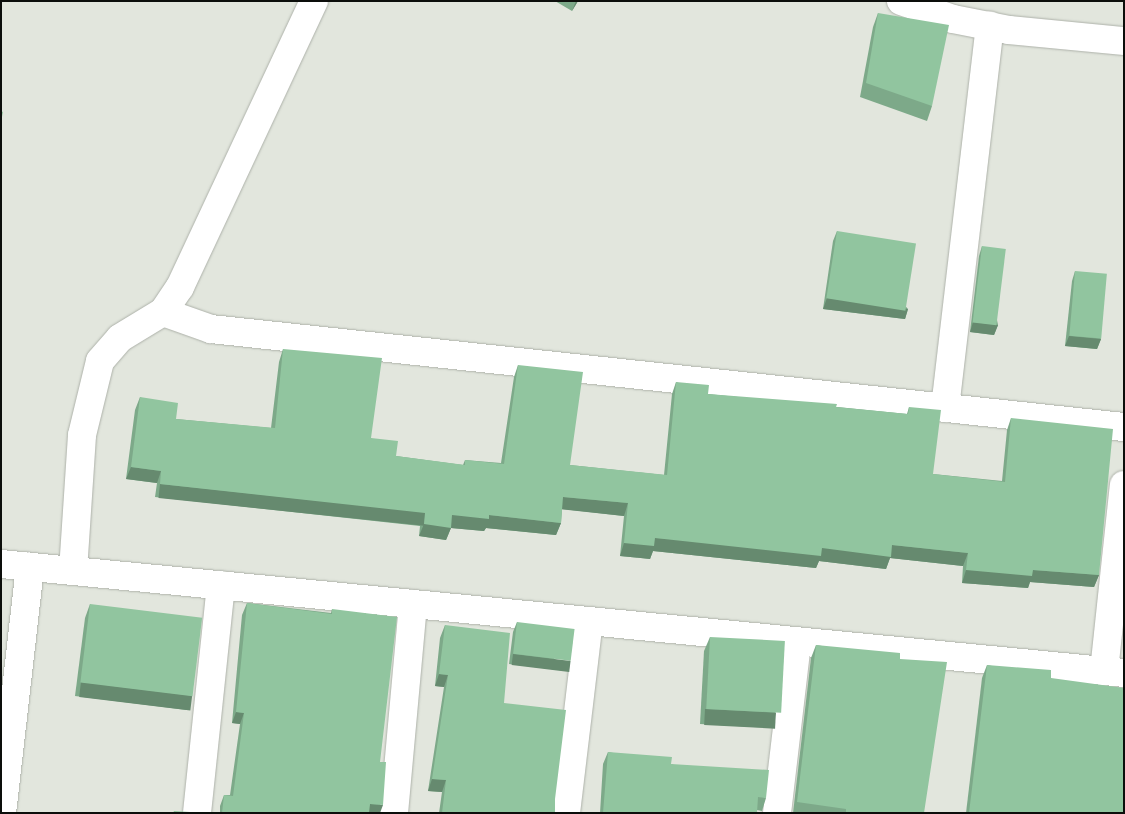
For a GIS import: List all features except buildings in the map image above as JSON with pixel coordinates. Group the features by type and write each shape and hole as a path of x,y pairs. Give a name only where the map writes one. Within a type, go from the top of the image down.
{"street":[{"path":"73,571 82,435 100,361 120,338 163,312 180,287 314,1"},
{"path":"901,1 954,19 990,26 1124,41"},
{"path":"946,408 990,26"},
{"path":"163,312 211,329 1124,427"},
{"path":"1,564 1114,672 1124,485"},
{"path":"2,813 30,567"},
{"path":"197,813 222,586"},
{"path":"394,813 413,604"},
{"path":"566,813 589,621"},
{"path":"777,813 797,642"}]}
